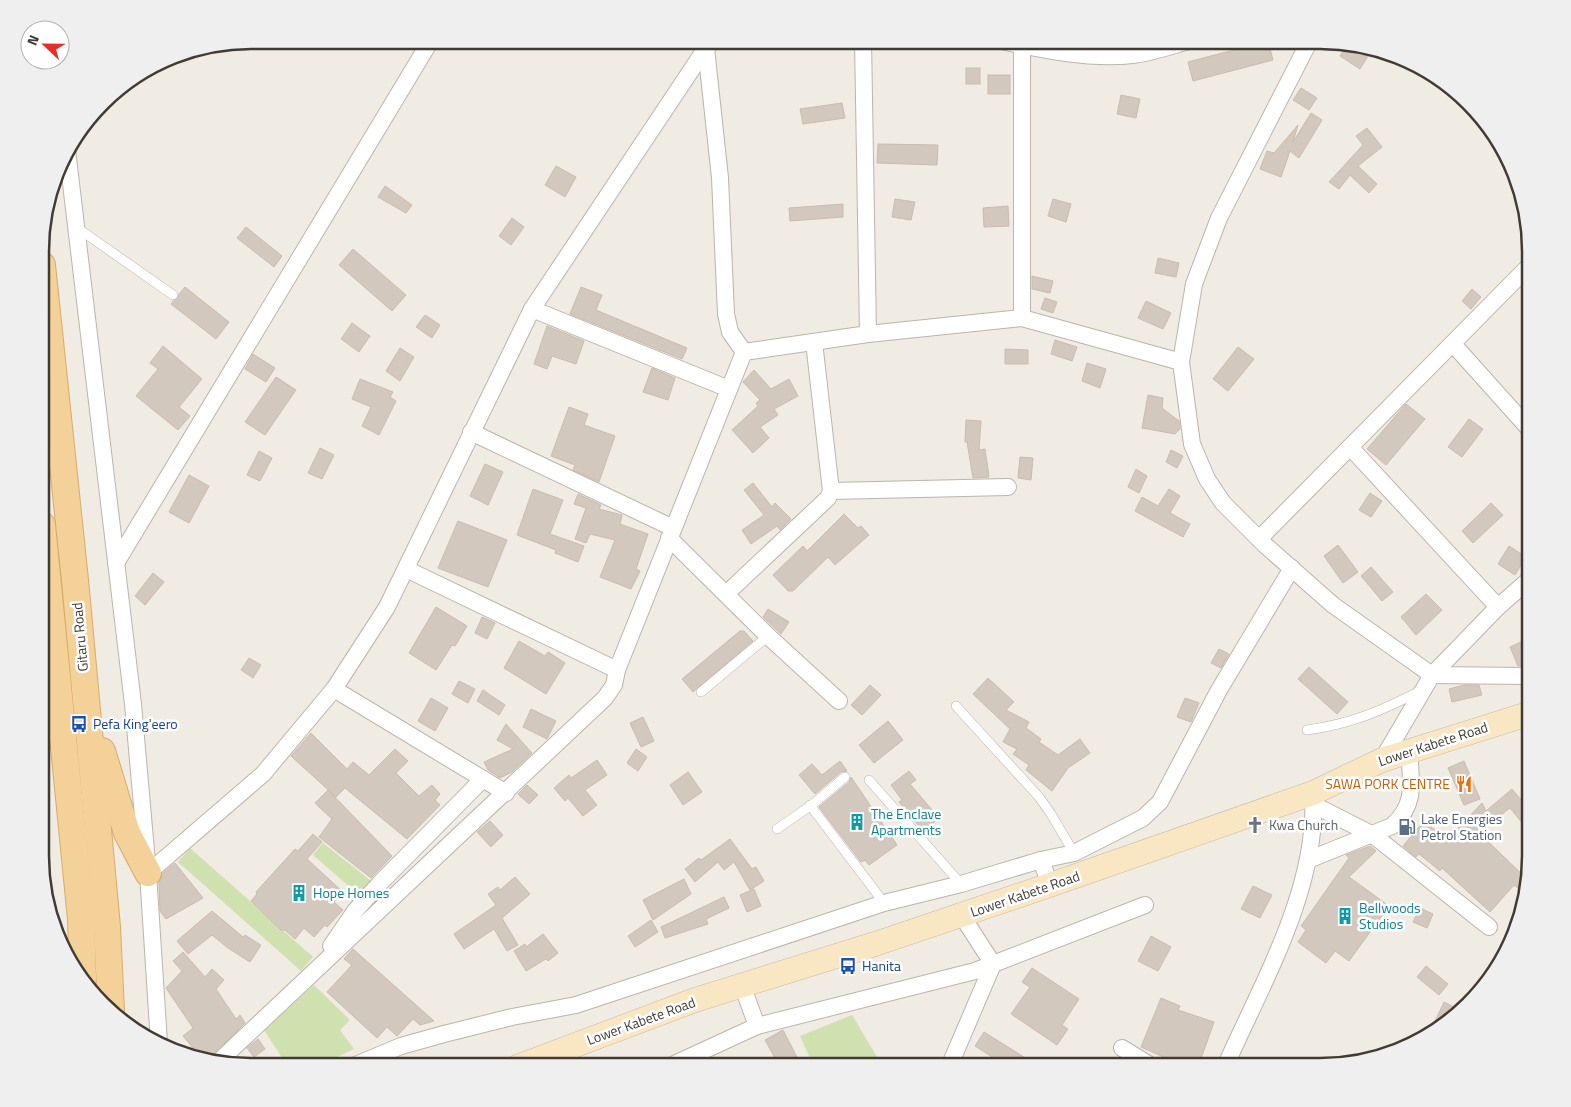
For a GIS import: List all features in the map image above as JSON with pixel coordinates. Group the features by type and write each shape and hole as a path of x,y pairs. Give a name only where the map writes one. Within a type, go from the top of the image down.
{"main road":[{"name":"Gitaru Road","path":"49,335 107,927 111,1001"},
{"name":"Gitaru Road","path":"49,596 81,919 83,968"},
{"path":"85,695 127,833 148,873"},
{"name":"Lower Kabete Road","path":"541,1058 695,1000 962,916 1050,885 1313,799 1382,760 1522,716"}],"street":[{"path":"116,563 426,49"},
{"path":"148,873 263,774 334,689 387,607 532,309 707,49"},
{"path":"710,49 720,178 726,314 730,332 744,352"},
{"path":"863,49 868,334"},
{"path":"1022,49 1022,318"},
{"path":"1047,49 1098,55 1132,55 1156,49"},
{"path":"1304,49 1219,218 1194,284 1181,362 1192,444 1207,479 1223,503 1259,539 1333,604 1432,675 1522,676"},
{"path":"69,164 133,704 148,873 159,1036"},
{"path":"1259,539 1522,273"},
{"path":"532,309 729,389"},
{"path":"744,352 868,334 1022,318 1181,362"},
{"path":"726,594 828,498 831,490 814,342"},
{"path":"1452,344 1522,421"},
{"path":"224,1057 605,698 614,685 616,670 744,352"},
{"path":"471,432 671,533 726,594 768,636 839,701"},
{"path":"1350,447 1498,607"},
{"path":"831,490 1008,488"},
{"path":"372,1058 401,1046 444,1034 512,1017 576,1005 884,902 961,884 1041,860 1074,853 1143,818 1160,802 1219,690 1292,568"},
{"path":"406,569 616,670"},
{"path":"1382,760 1432,675 1498,607 1522,586"},
{"path":"334,689 506,793"},
{"path":"1308,860 1392,826 1402,818 1409,805 1411,791 1409,751"},
{"path":"315,971 355,911 483,779"},
{"path":"1229,1058 1291,918 1308,860 1313,799 1373,834 1489,927"},
{"path":"1041,860 1050,885"},
{"path":"688,1058 757,1026 975,971 1145,905"},
{"path":"962,916 993,964"},
{"path":"952,1058 993,964"},
{"path":"742,986 757,1026"},
{"path":"1122,1048 1138,1058"}],"lane":[{"path":"76,227 173,295"},
{"path":"701,692 768,636"},
{"path":"1307,730 1337,726 1359,720 1423,690"},
{"path":"956,706 1039,797 1074,853"},
{"path":"777,829 845,777"},
{"path":"869,780 961,884"},
{"path":"810,805 884,902"}],"green space":[{"path":"323,843 371,881 359,895 313,855"},
{"path":"190,848 313,957 301,971 178,862"},
{"path":"314,985 350,1020 340,1030 354,1049 335,1058 282,1058 264,1030"},
{"path":"852,1015 878,1058 810,1058 800,1036"}],"building":[{"path":"1238,49 1270,49 1273,60 1193,81 1188,62"},
{"path":"1344,50 1369,55 1360,69 1340,56"},
{"path":"966,68 980,68 980,84 966,84"},
{"path":"988,75 1010,75 1010,94 988,94"},
{"path":"1301,88 1317,98 1309,110 1293,100"},
{"path":"1121,95 1140,99 1136,118 1117,114"},
{"path":"842,103 845,118 803,124 800,109"},
{"path":"1311,113 1322,120 1299,158 1290,151 1281,177 1260,169 1267,151 1274,153 1298,125 1293,142"},
{"path":"1367,128 1382,147 1358,166 1377,184 1369,193 1350,175 1339,189 1329,182 1363,145 1356,136"},
{"path":"878,144 938,145 937,165 877,163"},
{"path":"556,166 576,177 565,197 545,185"},
{"path":"385,186 412,205 406,213 378,197"},
{"path":"895,199 915,202 911,220 892,217"},
{"path":"1053,199 1071,204 1066,222 1048,216"},
{"path":"843,204 843,217 790,221 789,208"},
{"path":"1008,206 1009,226 984,227 983,208"},
{"path":"512,218 524,227 511,245 499,236"},
{"path":"246,227 282,256 274,267 237,238"},
{"path":"353,249 406,295 392,311 339,265"},
{"path":"1158,258 1179,263 1176,277 1155,273"},
{"path":"1032,276 1053,281 1050,293 1032,289"},
{"path":"185,287 229,322 216,339 171,304"},
{"path":"581,287 602,295 596,310 687,348 682,359 570,314"},
{"path":"1472,289 1481,297 1471,309 1462,301"},
{"path":"1045,298 1057,302 1053,313 1041,309"},
{"path":"1146,301 1171,313 1163,329 1138,318"},
{"path":"425,315 440,325 432,338 416,327"},
{"path":"352,323 370,336 359,352 341,339"},
{"path":"547,326 584,341 576,364 552,356 547,369 534,364"},
{"path":"1055,340 1077,347 1072,361 1051,354"},
{"path":"163,346 202,379 179,407 190,416 178,430 136,396 158,369 150,363"},
{"path":"1238,347 1254,359 1228,391 1213,379"},
{"path":"400,348 414,357 400,381 386,371"},
{"path":"1005,349 1028,350 1028,364 1005,364"},
{"path":"253,354 275,368 266,382 245,369"},
{"path":"1087,363 1106,369 1100,388 1082,381"},
{"path":"652,368 675,378 668,400 643,392"},
{"path":"754,370 771,389 789,379 798,396 774,409 778,415 760,427 769,438 753,453 732,430 758,406 756,403 760,400 743,382"},
{"path":"276,377 296,390 265,435 245,422"},
{"path":"360,379 393,392 390,397 396,401 379,435 362,426 371,407 352,399"},
{"path":"1148,395 1163,398 1162,408 1179,421 1180,429 1175,434 1142,428"},
{"path":"1406,404 1425,419 1386,465 1367,449"},
{"path":"569,407 588,414 584,425 615,436 599,482 573,470 575,465 551,456"},
{"path":"1469,419 1483,429 1462,457 1448,447"},
{"path":"966,420 981,421 979,450 985,449 989,477 973,478 967,442 965,442"},
{"path":"320,448 334,455 322,479 308,473"},
{"path":"1171,450 1183,456 1177,468 1166,462"},
{"path":"259,451 272,458 260,481 247,475"},
{"path":"1020,457 1033,458 1031,480 1018,478"},
{"path":"485,464 503,472 488,505 470,496"},
{"path":"1136,469 1147,476 1139,493 1128,487"},
{"path":"189,475 209,486 189,523 169,512"},
{"path":"753,483 772,507 775,503 791,519 780,530 777,526 751,544 742,530 764,515 744,490"},
{"path":"533,489 563,500 550,534 584,546 578,562 555,553 556,550 517,535"},
{"path":"1169,489 1180,496 1170,513 1190,524 1183,537 1135,511 1142,497 1158,506"},
{"path":"1370,493 1382,501 1371,517 1359,510"},
{"path":"578,494 601,505 599,509 622,515 620,524 648,534 636,569 640,571 631,589 600,577 615,540 590,534 586,543 575,539 586,508 574,504"},
{"path":"1491,503 1503,515 1473,543 1462,531"},
{"path":"844,514 858,528 861,526 869,535 835,565 828,557 793,591 788,591 773,575 803,546 807,551"},
{"path":"458,521 507,540 488,587 438,568"},
{"path":"1338,545 1358,572 1343,583 1324,556"},
{"path":"1509,546 1522,554 1522,564 1515,575 1498,564"},
{"path":"1371,567 1393,592 1382,601 1361,576"},
{"path":"153,573 164,582 145,605 135,596"},
{"path":"1426,594 1442,610 1416,635 1401,617"},
{"path":"436,607 467,626 455,646 452,645 436,670 409,653"},
{"path":"768,609 789,622 781,634 763,617"},
{"path":"482,617 495,623 487,639 475,633"},
{"path":"740,631 744,631 753,641 693,692 682,679"},
{"path":"519,641 545,656 548,652 565,663 546,694 504,668"},
{"path":"1522,641 1522,665 1518,666 1510,647"},
{"path":"1219,649 1229,654 1221,668 1211,663"},
{"path":"249,658 261,665 253,678 241,670"},
{"path":"1309,667 1348,702 1337,714 1298,679"},
{"path":"988,678 1014,702 1006,710 1029,722 1026,728 1041,739 1039,742 1058,755 1080,739 1090,753 1068,768 1052,791 1026,770 1029,765 1013,754 1017,749 1003,742 1010,729 973,694"},
{"path":"459,681 475,689 468,703 452,694"},
{"path":"870,685 881,695 862,715 851,705"},
{"path":"1464,685 1479,685 1482,695 1452,702 1449,689"},
{"path":"483,690 505,705 499,715 477,701"},
{"path":"431,698 448,708 435,731 418,721"},
{"path":"1185,698 1199,703 1191,722 1177,717"},
{"path":"531,709 556,721 547,739 523,727"},
{"path":"643,717 654,741 641,747 630,723"},
{"path":"888,721 903,740 874,763 859,745"},
{"path":"506,724 532,753 512,772 500,778 488,770 484,762 513,749 497,740"},
{"path":"311,733 347,769 353,762 369,775 395,749 408,761 396,773 419,796 432,785 440,794 435,800 440,805 407,839 345,788 336,797 291,756"},
{"path":"636,749 647,757 638,771 627,763"},
{"path":"597,760 607,775 585,790 597,805 583,816 568,798 565,801 554,788 569,775 571,778"},
{"path":"840,761 847,771 841,772 815,794 799,775 812,764 822,775"},
{"name":"SAWA PORK CENTRE","path":"1464,761 1480,799 1464,805 1448,768"},
{"path":"909,771 916,780 910,784 939,818 923,831 899,802 902,800 891,785"},
{"path":"688,772 702,792 683,805 670,785"},
{"name":"The Enclave Apartments","path":"851,777 897,845 869,865 865,860 861,862 819,807 849,782"},
{"path":"527,785 538,795 529,804 518,794"},
{"path":"1512,789 1522,801 1522,823 1510,808 1478,832 1522,874 1519,890 1514,885 1490,912 1442,868 1440,871 1419,854 1416,857 1403,846 1424,821 1447,840 1482,803 1486,811"},
{"path":"328,790 392,856 371,878 319,837 332,819 315,803"},
{"path":"490,821 503,835 491,847 477,832"},
{"name":"Hope Homes","path":"313,834 322,842 307,859 343,892 334,902 343,910 327,927 325,925 314,937 304,928 295,939 285,930 281,930 251,901 257,894 256,892 295,849 298,851"},
{"path":"730,839 752,869 756,867 764,881 750,890 734,862 724,870 718,862 695,882 685,869"},
{"name":"Bellwoods Studios","path":"1370,846 1376,851 1349,877 1389,906 1349,961 1335,951 1326,963 1298,942 1306,930 1301,926 1349,858 1346,855"},
{"path":"175,863 203,898 166,919 160,911 159,883 163,873"},
{"path":"515,877 530,894 502,918 518,945 507,951 494,929 464,949 454,934 496,905 488,894 498,887 500,890"},
{"path":"684,879 691,894 653,920 643,900"},
{"path":"1253,886 1272,895 1260,918 1241,909"},
{"path":"754,889 761,906 747,912 740,895"},
{"path":"724,897 729,908 706,919 708,924 665,938 661,927"},
{"path":"1420,908 1433,914 1427,928 1413,922"},
{"path":"212,911 243,937 245,935 261,945 250,962 212,935 188,954 177,941"},
{"path":"651,920 658,932 635,947 628,936"},
{"path":"543,934 558,953 548,961 546,959 526,971 514,951 525,944 526,947"},
{"path":"1151,936 1171,947 1158,971 1138,961"},
{"path":"353,949 434,1021 420,1025 413,1019 397,1036 387,1027 377,1038 327,992 352,965 344,959"},
{"path":"183,952 205,977 212,969 224,980 216,989 236,1019 240,1015 245,1023 213,1055 195,1050 183,1036 193,1028 166,988 182,971 173,961"},
{"path":"1426,966 1448,984 1439,995 1417,977"},
{"path":"1032,968 1079,999 1062,1025 1068,1029 1057,1045 1011,1014 1030,987 1022,982"},
{"path":"1161,998 1180,1006 1178,1010 1214,1022 1201,1058 1166,1058 1141,1047"},
{"path":"1444,1002 1454,1007 1443,1017 1434,1023"},
{"path":"783,1030 797,1058 775,1058 765,1040"},
{"path":"984,1032 1024,1057 994,1058 975,1046"},
{"path":"258,1039 265,1049 254,1057 247,1048"}],"place":[{"name":"Pefa King'eero","path":"79,724"},
{"name":"SAWA PORK CENTRE","path":"1464,784"},
{"name":"The Enclave Apartments","path":"857,822"},
{"name":"Kwa Church","path":"1255,825"},
{"name":"Lake Energies Petrol Station","path":"1407,827"},
{"name":"Hope Homes","path":"299,893"},
{"name":"Bellwoods Studios","path":"1345,916"},
{"name":"Hanita","path":"848,966"}]}
